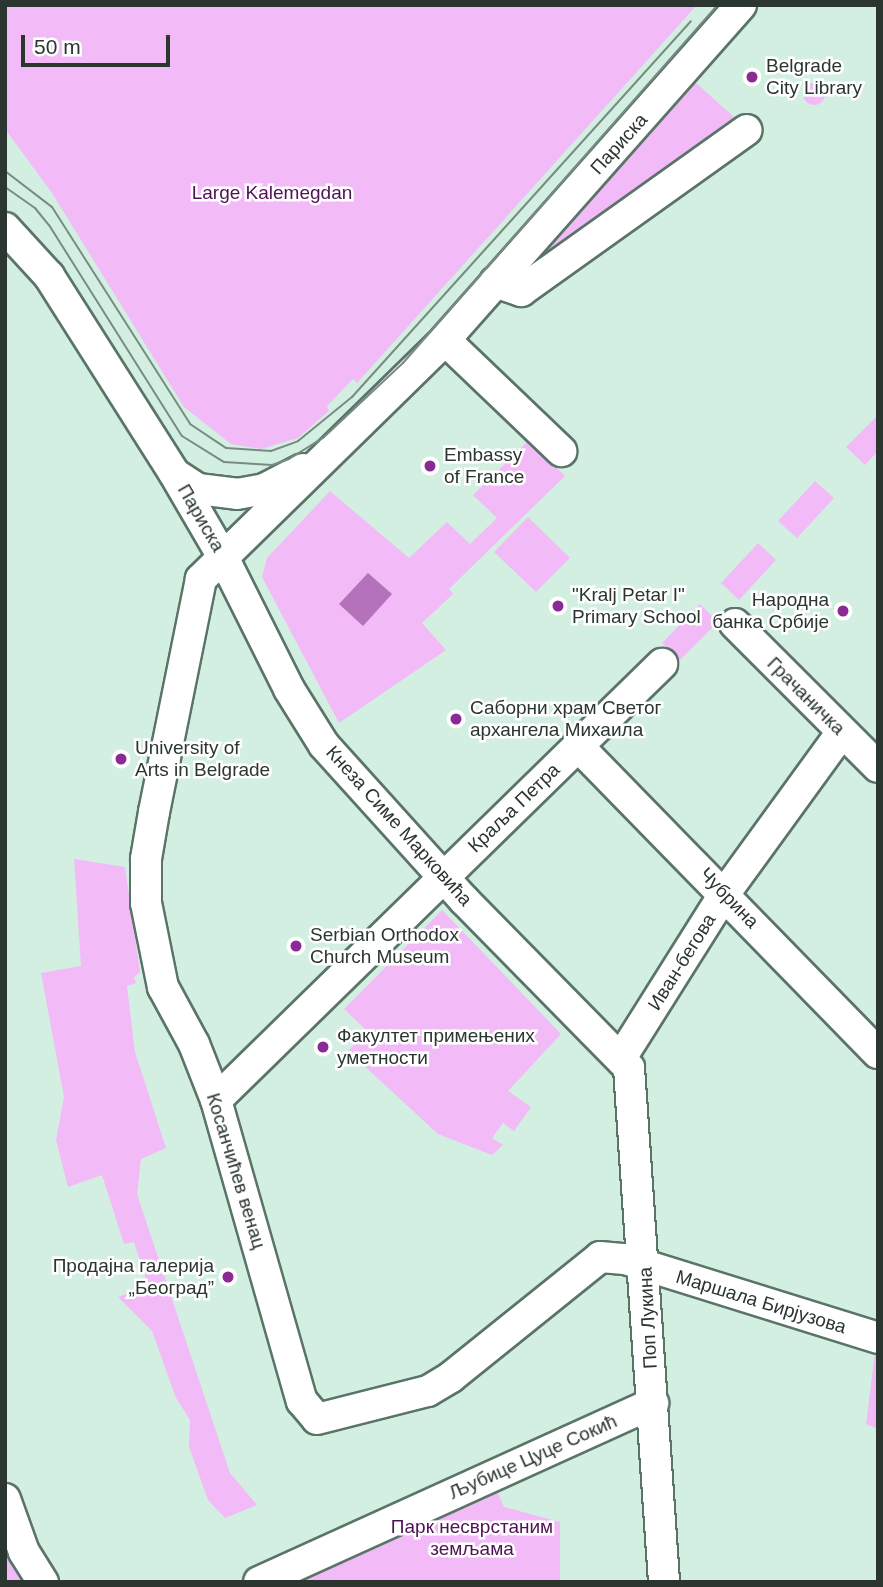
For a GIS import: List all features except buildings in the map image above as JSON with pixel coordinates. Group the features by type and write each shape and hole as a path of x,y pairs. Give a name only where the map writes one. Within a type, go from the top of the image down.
{"street":[{"name":"Париска","path":"5,228 49,276 174,473 224,559 445,340 741,5"},
{"path":"495,282 521,290 747,130"},
{"path":"445,340 561,451"},
{"path":"174,473 198,489 251,493 334,452"},
{"name":"Кнеза Симе Марковића","path":"224,559 289,689 324,745 443,878 621,1058"},
{"name":"Косанчићев венац","path":"224,559 199,584 146,870 149,927 163,986 194,1044 216,1100 302,1401 317,1419 428,1391 452,1377 600,1256 645,1266"},
{"name":"Грачаничка","path":"734,624 878,767"},
{"name":"Краља Петра","path":"216,1100 662,664"},
{"name":"Иван-бегова","path":"621,1058 725,893 842,732"},
{"name":"Чубрина","path":"578,746 725,893 878,1053"},
{"name":"Поп Лукина","path":"621,1058 632,1074 664,1582"},
{"name":"Маршала Бирјузова","path":"645,1266 878,1338"},
{"name":"Љубице Цуце Сокић","path":"259,1582 653,1403"},
{"path":"5,1499 24,1552 43,1582"}],"green space":[{"name":"Large Kalemegdan","path":"5,5 697,5 357,383 353,379 327,406 329,411 298,438 261,449 231,444 184,407 52,193 5,129"},
{"path":"695,82 735,118 527,274"},
{"path":"814,83 822,86 825,94 822,102 814,105 806,102 803,94 806,86"},
{"path":"878,415 878,451 865,465 846,447"},
{"path":"529,440 565,476 449,589 453,594 422,623 446,650 339,723 262,577 267,558 330,491 409,558 447,522 470,544 497,518 473,495"},
{"path":"815,481 834,498 797,538 778,521"},
{"path":"528,517 570,558 536,592 494,552"},
{"path":"758,543 776,560 739,600 721,583"},
{"path":"700,604 718,622 680,660 662,643"},
{"path":"74,859 125,867 140,972 134,977 136,983 127,986 135,1052 166,1148 141,1159 137,1194 230,1473 257,1505 225,1518 208,1500 189,1447 190,1420 176,1398 152,1331 118,1297 148,1286 134,1242 124,1244 102,1175 68,1187 56,1140 64,1097 41,973 81,966"},
{"path":"442,910 561,1034 508,1091 531,1107 514,1131 503,1123 492,1138 503,1145 492,1155 438,1134 348,1051 367,1031 344,1009"},
{"path":"875,1352 878,1354 878,1429 866,1424"},
{"name":"Парк несврстаним земљама","path":"496,1489 504,1507 560,1522 560,1582 275,1582"},
{"path":"5,1536 26,1582 5,1582"}],"shaded area":[{"path":"368,573 392,594 363,626 339,604"}],"tram line":[{"path":"5,187 35,208 49,225 182,436 224,462 272,465 289,459 323,438 403,363 718,5"},
{"path":"5,171 52,207 190,424 226,448 271,451 298,441 352,397 691,21"}],"place":[{"name":"Belgrade City Library","path":"752,77"},
{"name":"Embassy of France","path":"430,466"},
{"name":"\"Kralj Petar I\" Primary School","path":"558,606"},
{"name":"Народна банка Србије","path":"843,611"},
{"name":"Саборни храм Светог архангела Михаила","path":"456,719"},
{"name":"University of Arts in Belgrade","path":"121,759"},
{"name":"Serbian Orthodox Church Museum","path":"296,946"},
{"name":"Факултет примењених уметности","path":"323,1047"},
{"name":"Продајна галерија „Београд”","path":"228,1277"}]}
